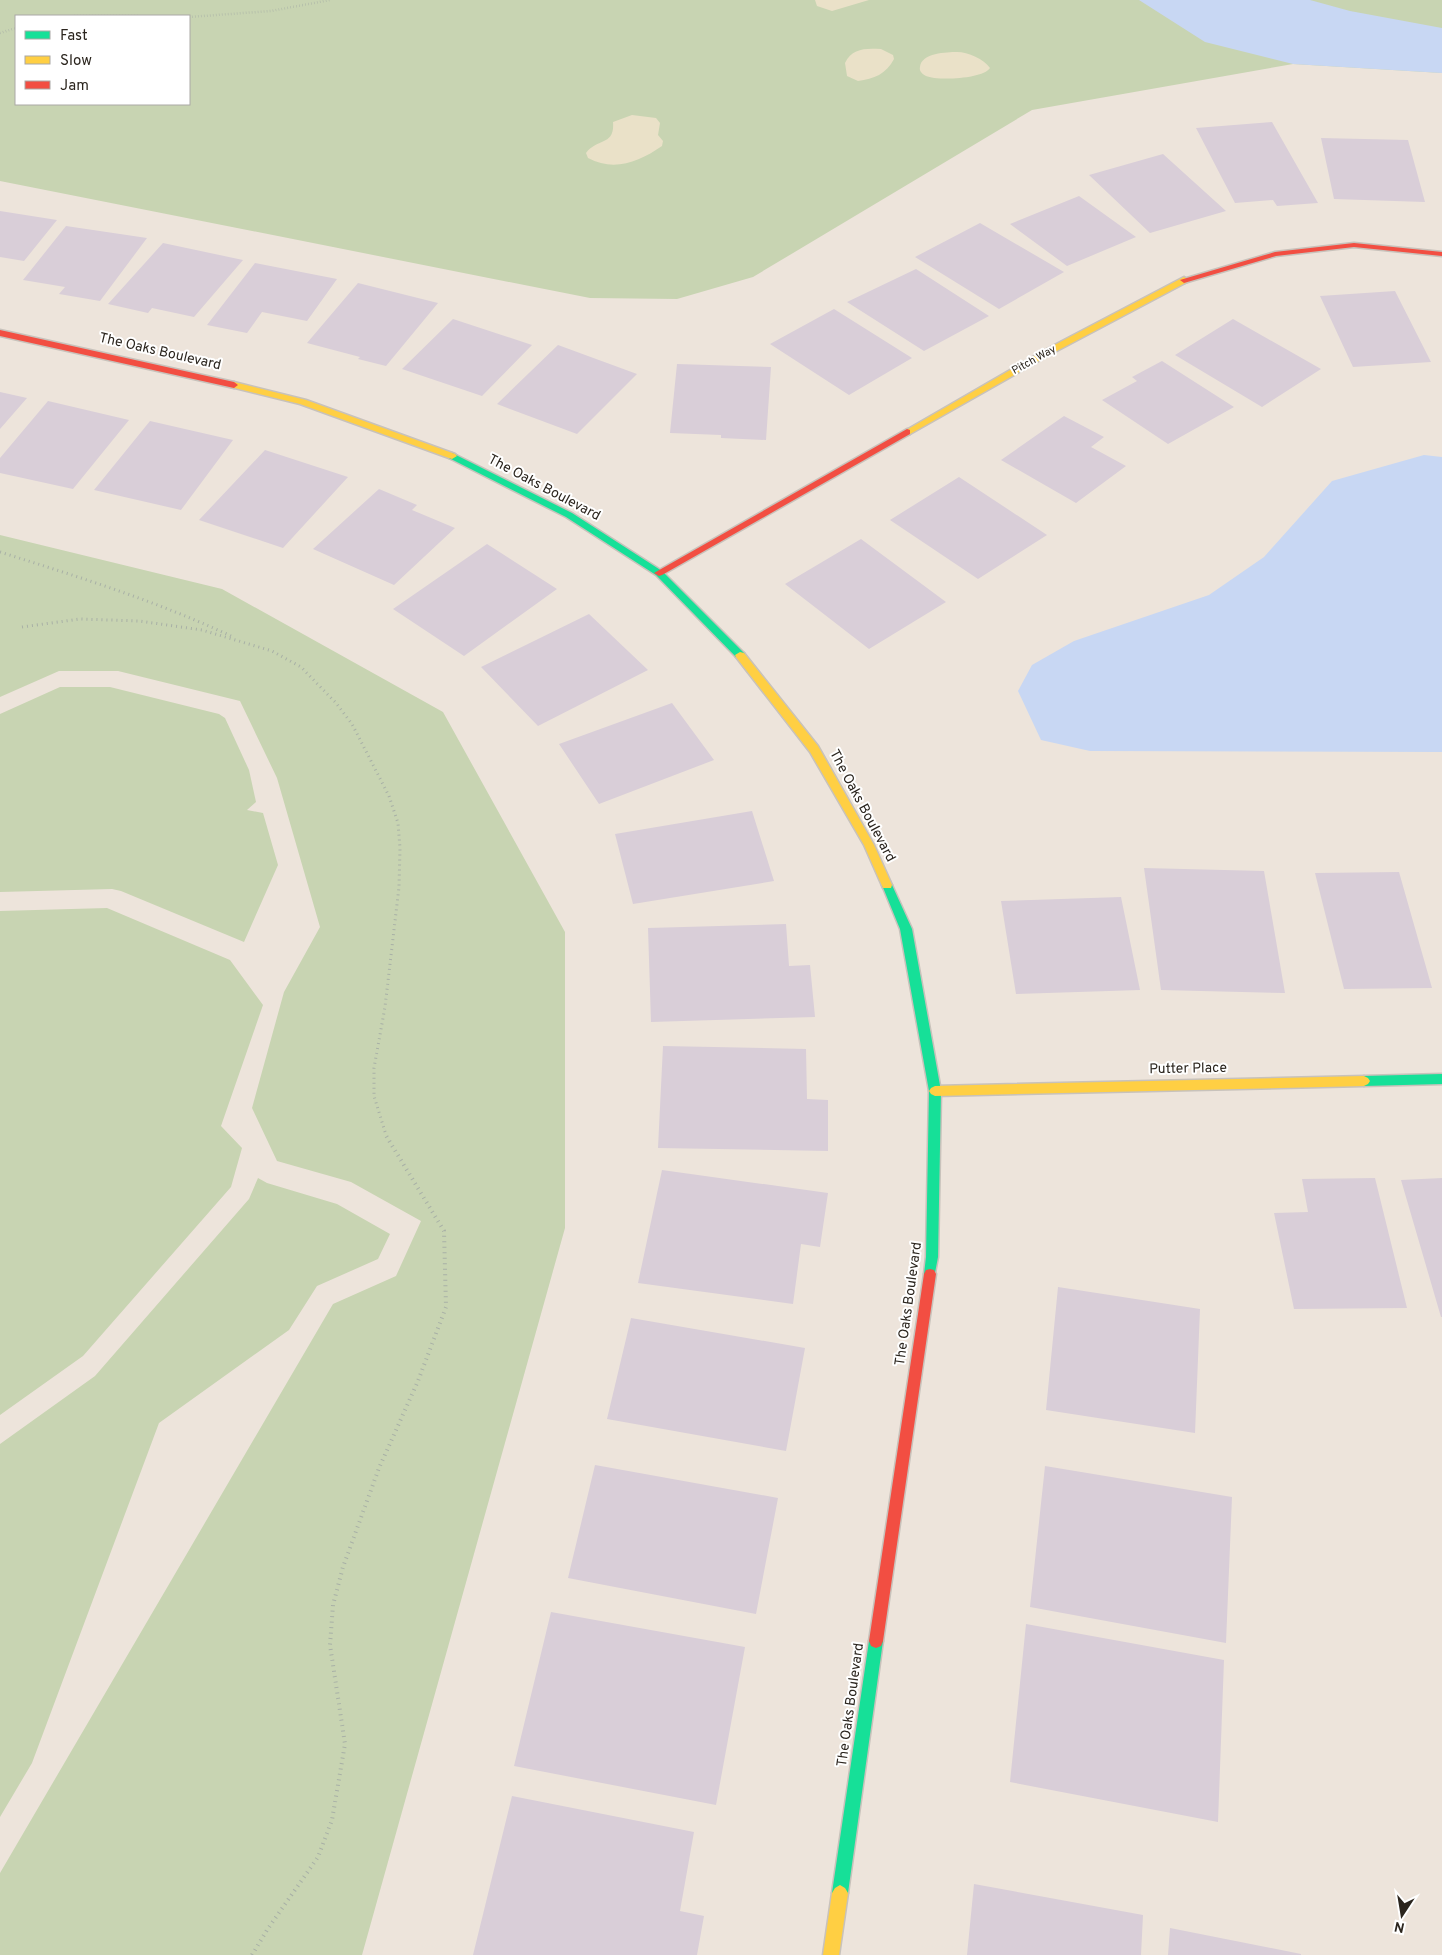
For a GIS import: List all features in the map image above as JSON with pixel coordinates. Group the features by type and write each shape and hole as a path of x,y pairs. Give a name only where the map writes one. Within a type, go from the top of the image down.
{"street":[{"name":"Pitch Way","path":"659,574 1048,352 1187,278 1275,254 1354,245 1442,254"},
{"name":"The Oaks Boulevard","path":"0,333 188,372 303,402 443,451 569,515 659,574 741,656 814,749 869,845 906,929 935,1091 932,1257 831,1955"},
{"name":"Putter Place","path":"935,1091 1442,1079"}],"path":[{"path":"190,17 271,11 330,0"},
{"path":"0,33 15,28"},
{"path":"0,552 109,586 192,618 240,640"},
{"path":"22,627 80,620 140,621 202,630 272,651 301,667 336,702 352,724 389,796 398,823 400,848 399,887 386,1007 374,1068 374,1096 383,1130 444,1231 446,1307 418,1381 378,1468 343,1567 333,1605 330,1645 345,1744 332,1820 318,1858 267,1930 252,1955"}],"green space":[{"path":"0,0 1442,0 1442,73 1293,64 1032,110 753,277 677,299 590,298 0,181"},
{"path":"0,535 222,589 443,712 565,932 565,1228 362,1955 0,1955 0,1873 333,1304 396,1276 421,1221 351,1182 277,1161 252,1108 284,992 320,927 277,778 240,701 118,671 59,671 0,697"},
{"path":"60,687 110,687 219,714 225,718 249,770 256,802 247,810 263,813 278,865 244,942 112,889 0,892 0,714"},
{"path":"107,908 230,960 263,1005 221,1126 242,1148 231,1187 83,1356 0,1415 0,911"},
{"path":"258,1178 267,1183 337,1204 390,1234 378,1259 317,1286 289,1330 159,1423 32,1763 0,1817 0,1444 95,1376 249,1199"}],"sand":[{"path":"815,0 869,0 832,11 817,6"},
{"path":"865,49 881,49 893,55 894,59 883,72 869,79 858,81 847,76 845,63 851,54"},
{"path":"957,52 975,57 990,68 979,75 949,79 932,78 920,71 921,62 930,56"},
{"path":"632,115 656,118 660,123 658,135 663,141 662,146 635,161 617,165 598,162 588,158 586,153 590,148 611,135 613,122"}],"water":[{"path":"1139,0 1310,0 1350,11 1442,28 1442,73 1293,64 1205,42"},
{"path":"1424,455 1442,457 1442,752 1090,751 1041,740 1018,691 1032,665 1074,641 1209,595 1264,557 1332,481"}],"building":[{"path":"1272,122 1318,203 1277,206 1273,200 1235,203 1196,128"},
{"path":"1321,138 1408,140 1425,202 1334,199"},
{"path":"1163,154 1226,211 1150,233 1089,175"},
{"path":"1079,196 1136,237 1067,266 1010,224"},
{"path":"0,211 57,220 24,261 0,257"},
{"path":"980,223 1064,272 999,309 915,257"},
{"path":"66,226 147,238 100,301 59,294 65,287 23,280"},
{"path":"163,243 243,260 194,317 152,308 148,313 108,304"},
{"path":"255,263 337,279 307,321 262,312 247,333 207,325"},
{"path":"916,269 989,316 924,351 847,302"},
{"path":"358,283 438,303 386,366 307,343"},
{"path":"1395,291 1431,362 1353,367 1320,296"},
{"path":"834,309 912,358 849,395 770,344"},
{"path":"453,319 532,345 482,396 402,369"},
{"path":"1233,319 1321,369 1262,407 1175,355"},
{"path":"558,345 637,374 577,434 497,404"},
{"path":"1162,361 1234,407 1168,444 1102,400 1137,381 1132,377"},
{"path":"677,364 771,367 766,440 721,438 721,435 670,433"},
{"path":"0,392 27,398 0,429"},
{"path":"48,401 129,420 73,489 0,473 0,458"},
{"path":"1064,416 1104,437 1091,447 1126,466 1076,503 1001,460"},
{"path":"150,421 233,440 181,510 94,490"},
{"path":"265,450 348,477 283,548 199,520"},
{"path":"959,477 1047,535 978,579 890,520"},
{"path":"379,489 417,505 412,510 455,528 394,585 313,549"},
{"path":"861,539 946,602 869,649 785,584"},
{"path":"487,544 557,589 464,656 393,609"},
{"path":"589,614 648,670 538,726 481,667"},
{"path":"672,703 714,760 599,804 559,744"},
{"path":"752,811 774,881 633,904 615,834"},
{"path":"1144,868 1264,871 1285,993 1161,990"},
{"path":"1399,872 1432,988 1344,989 1315,873"},
{"path":"1121,897 1140,990 1016,994 1001,901"},
{"path":"786,924 789,966 810,965 815,1017 651,1022 648,928"},
{"path":"663,1046 806,1049 807,1099 828,1100 828,1151 658,1148"},
{"path":"662,1170 828,1193 820,1247 801,1244 793,1304 638,1283"},
{"path":"1375,1178 1407,1308 1294,1309 1274,1213 1308,1212 1302,1179"},
{"path":"1442,1178 1442,1317 1441,1317 1401,1180"},
{"path":"1058,1287 1200,1309 1195,1433 1046,1410"},
{"path":"631,1318 805,1348 786,1451 607,1419"},
{"path":"595,1465 778,1498 756,1614 568,1578"},
{"path":"1045,1466 1232,1497 1226,1643 1030,1607"},
{"path":"551,1612 745,1647 716,1805 514,1766"},
{"path":"1026,1624 1224,1660 1218,1822 1010,1782"},
{"path":"512,1796 694,1832 680,1911 704,1916 697,1955 473,1955"},
{"path":"974,1884 1143,1915 1141,1955 967,1955"},
{"path":"1170,1928 1301,1954 1301,1955 1168,1955"}],"traffic: fast":[{"path":"452,456 569,515 659,573 740,655"},
{"path":"887,885 906,929 935,1091 932,1257 930,1274"},
{"path":"1364,1081 1442,1079"},
{"path":"840,1893 876,1641"}],"traffic: slow":[{"path":"907,432 1048,352 1184,280"},
{"path":"234,385 303,402 452,456"},
{"path":"740,655 814,749 869,845 887,885"},
{"path":"935,1091 1364,1081"},
{"path":"831,1955 840,1893"}],"traffic: jam":[{"path":"1184,280 1275,254 1354,245 1442,254"},
{"path":"0,333 234,385"},
{"path":"659,573 907,432"},
{"path":"876,1641 930,1274"}]}
